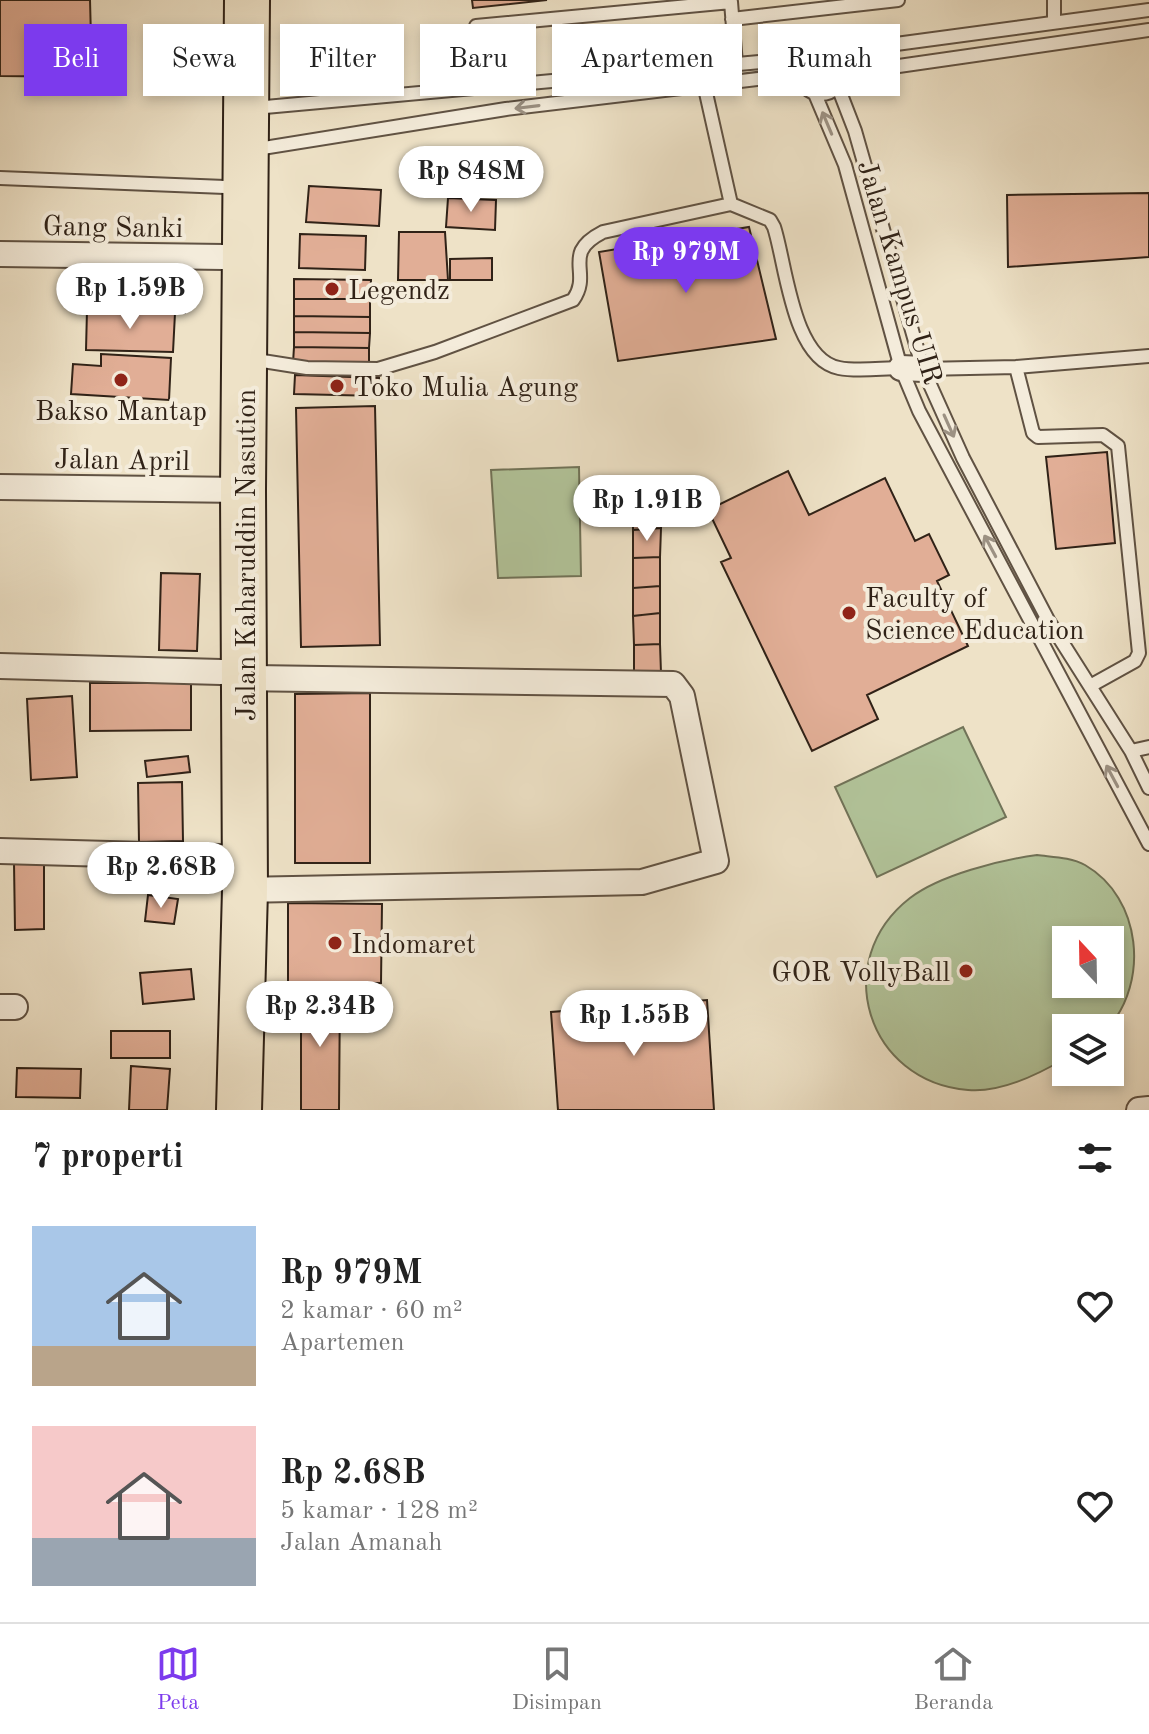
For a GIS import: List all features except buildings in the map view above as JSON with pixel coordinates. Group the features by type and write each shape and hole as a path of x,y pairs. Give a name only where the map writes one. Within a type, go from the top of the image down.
{"highway":[{"name":"Jalan Kaharuddin Nasution","path":"224,0 224,257 233,490 233,675 245,890 239,1110"},
{"name":"Jalan Kaharuddin Nasution","path":"233,490 246,359 247,0"},
{"name":"Jalan Kaharuddin Nasution","path":"221,1110 219,857 233,675"}],"street":[{"name":"Gang Sanki","path":"0,254 224,257"},
{"name":"Jalan April","path":"0,487 233,490"},
{"path":"0,666 233,675 673,684 682,696 716,861 642,882 245,890"},
{"path":"0,851 219,857"},
{"path":"1139,1110 1149,1109"}],"lane":[{"path":"732,19 898,0"},
{"path":"1054,0 1054,22"},
{"path":"497,24 731,2 732,24"},
{"path":"900,45 1149,10"},
{"path":"900,70 1149,30"},
{"path":"247,129 552,88"},
{"path":"247,129 506,109 609,96"},
{"path":"707,96 731,204"},
{"name":"Jalan Kampus UIR","path":"816,96 845,165 912,369 963,458 1048,620 1131,751 1149,788"},
{"name":"Jalan Kampus UIR","path":"845,96 912,369 919,411 1149,844"},
{"path":"0,178 225,187"},
{"path":"246,359 307,368 378,369 435,352 573,300 579,290 579,251 587,240 603,232 731,204 770,220 804,336 821,359 839,368 1016,367 1149,356"},
{"path":"1016,367 1033,433 1038,437 1103,435 1118,446 1139,653 1135,661 1090,686"},
{"path":"1131,751 1149,747"}],"green space":[{"path":"579,467 581,576 498,578 491,470"},
{"path":"963,727 1006,817 877,877 835,787"},
{"name":"GOR VollyBall","path":"1037,855 1074,860 1085,865 1104,880 1118,898 1128,919 1134,965 1130,988 1118,1014 1052,1014 1052,1066 993,1089 968,1090 933,1082 905,1065 884,1042 871,1015 866,984 871,953 885,924 910,898 937,882 988,865"}],"place":[{"name":"Legendz","path":"332,289"},
{"name":"Bakso Mantap","path":"121,380"},
{"name":"Toko Mulia Agung","path":"337,386"},
{"name":"Faculty of Science Education","path":"849,613"},
{"name":"Indomaret","path":"335,943"},
{"name":"GOR VollyBall","path":"966,971"}]}
